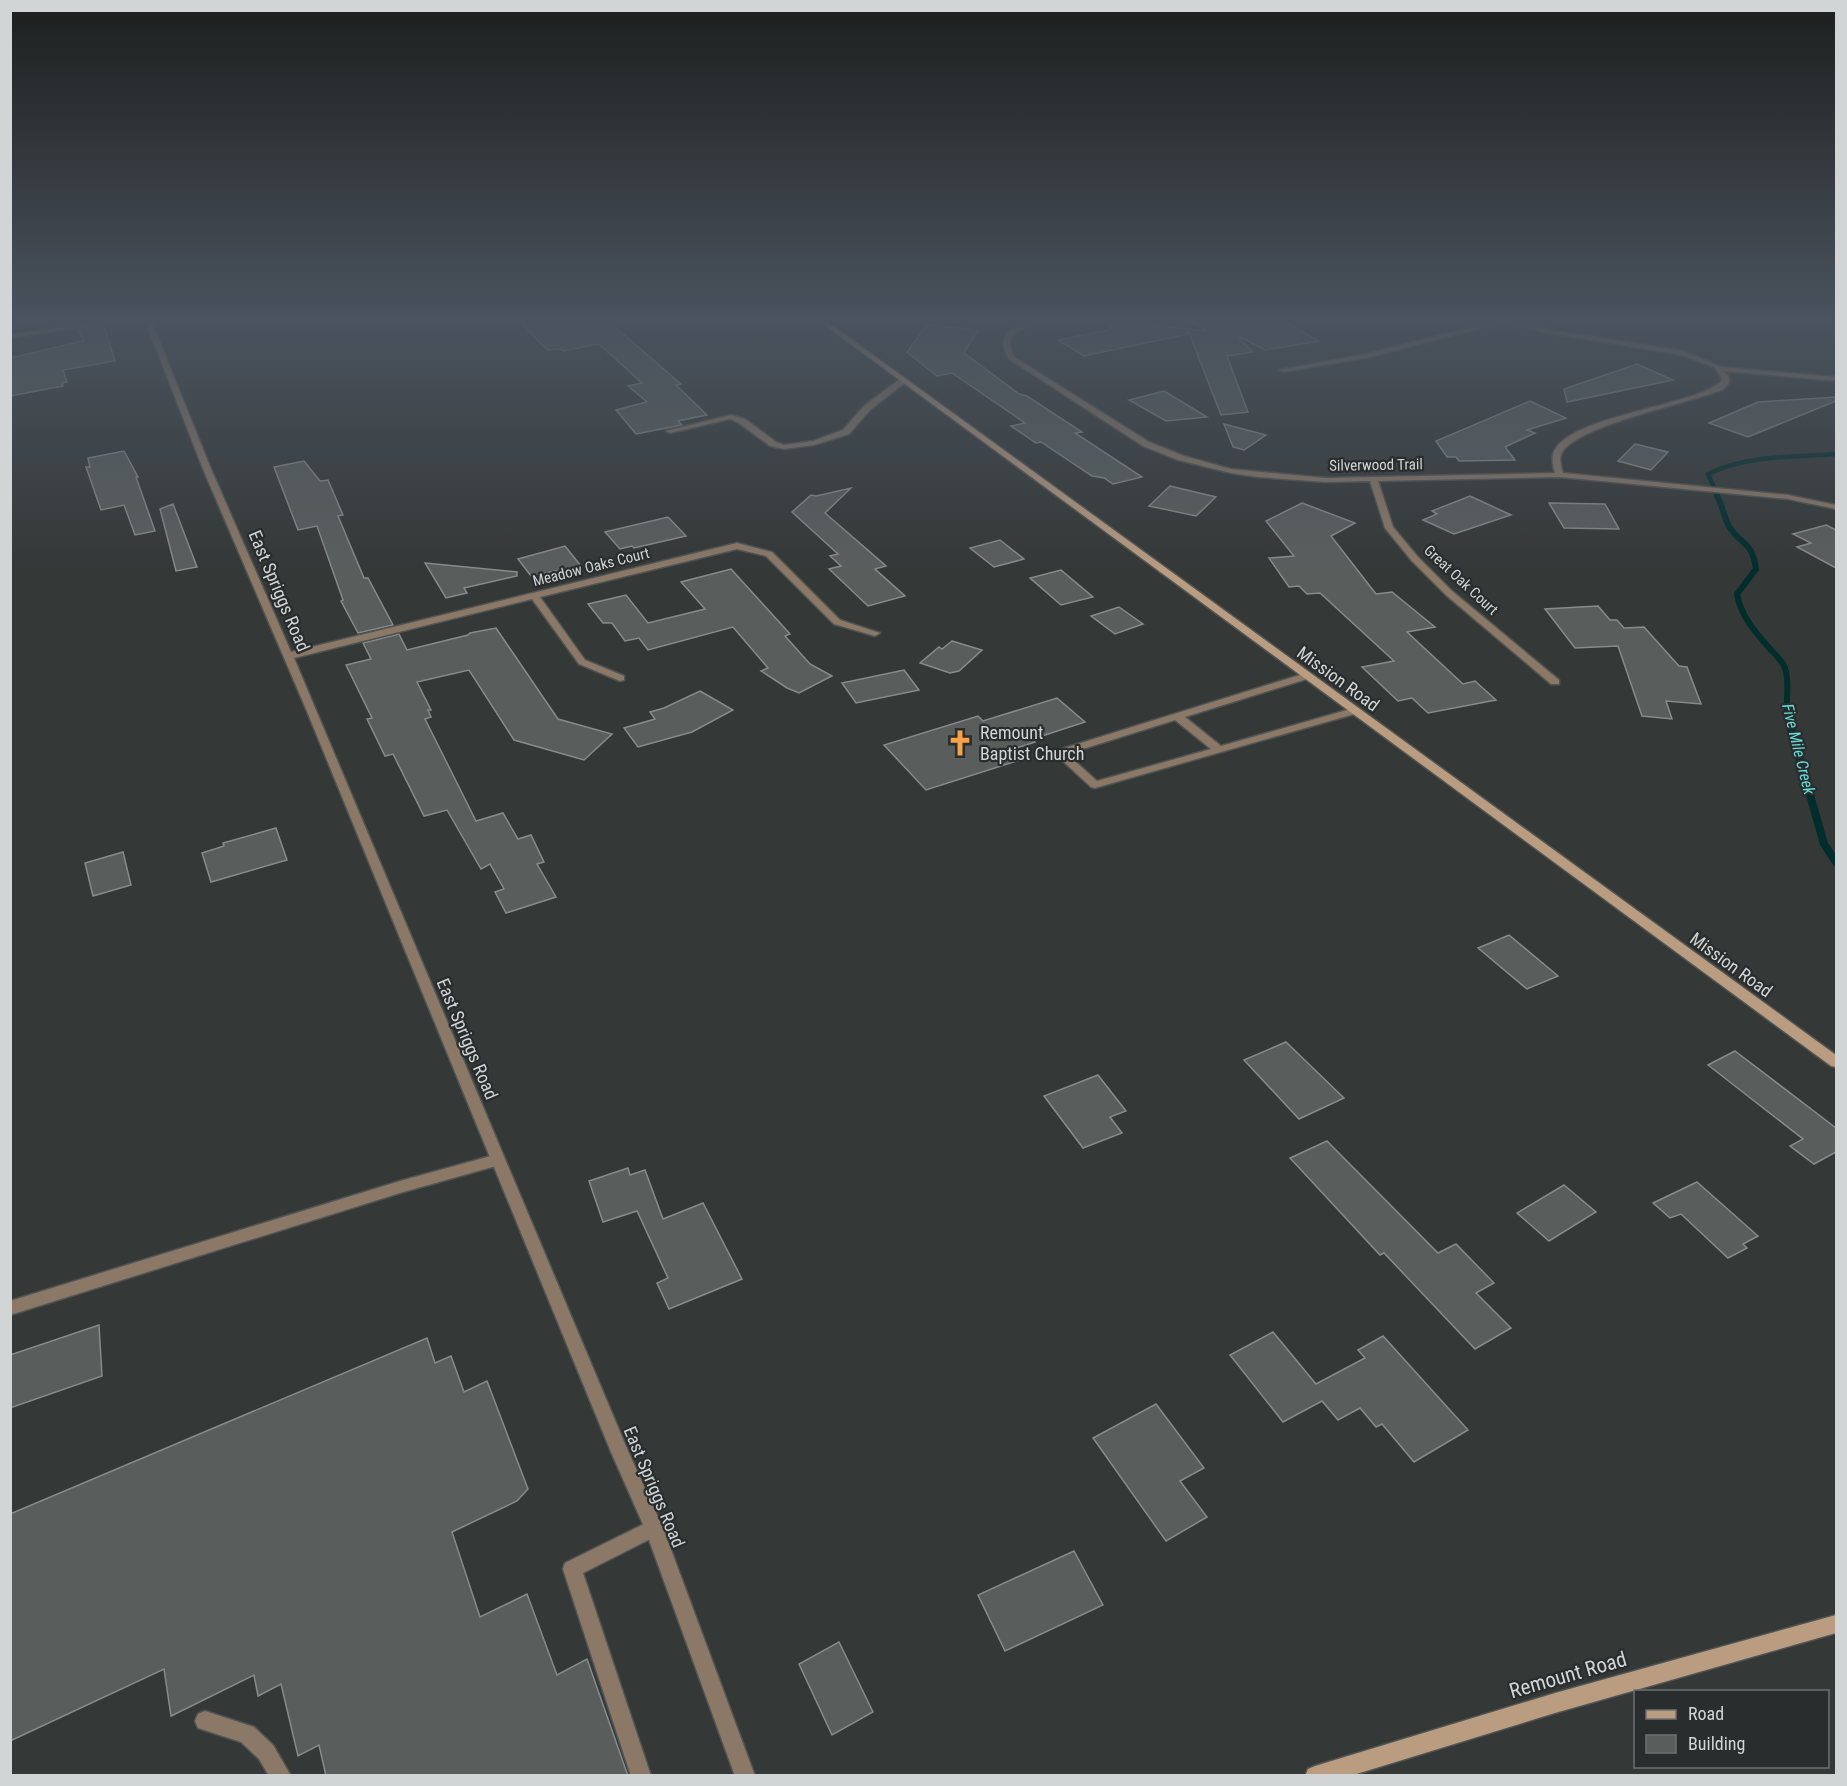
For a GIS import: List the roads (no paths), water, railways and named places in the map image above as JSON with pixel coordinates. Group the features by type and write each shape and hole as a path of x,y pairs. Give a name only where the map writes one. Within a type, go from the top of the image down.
{"street":[{"name":"East Spriggs Road","path":"181,403 615,1441 654,1528 745,1776"},
{"path":"670,431 731,417 742,421 773,444 784,447 814,443 846,432 873,403"},
{"name":"Mission Road","path":"934,403 1836,1062"},
{"name":"Silverwood Trail","path":"1082,403 1146,444 1181,458 1258,475 1304,480 1560,475 1788,497 1836,507"},
{"path":"1560,475 1556,463 1557,454 1570,438 1589,429 1670,403"},
{"name":"Great Oak Court","path":"1374,480 1389,528 1415,559 1449,593 1555,682"},
{"name":"Meadow Oaks Court","path":"288,656 737,546 769,554 837,622 875,633"},
{"path":"534,596 582,662 620,678"},
{"path":"1306,676 1059,753 1095,785 1353,711"},
{"path":"1178,717 1218,749"},
{"path":"10,1308 400,1187 498,1160"},
{"path":"641,1776 572,1569 654,1528"},
{"name":"Remount Road","path":"1315,1776 1555,1703 1836,1624"},
{"path":"205,1721 247,1734 266,1752 281,1776"}],"waterway":[{"name":"Five Mile Creek","path":"1718,497 1708,474 1723,468 1771,458 1836,454"},
{"name":"Five Mile Creek","path":"1717,496 1730,528 1752,553 1756,569 1737,594 1750,624 1783,663 1787,675 1788,720"},
{"name":"Five Mile Creek","path":"1788,718 1824,844 1836,862"}],"place":[{"name":"Remount Baptist Church","path":"960,743"}]}
